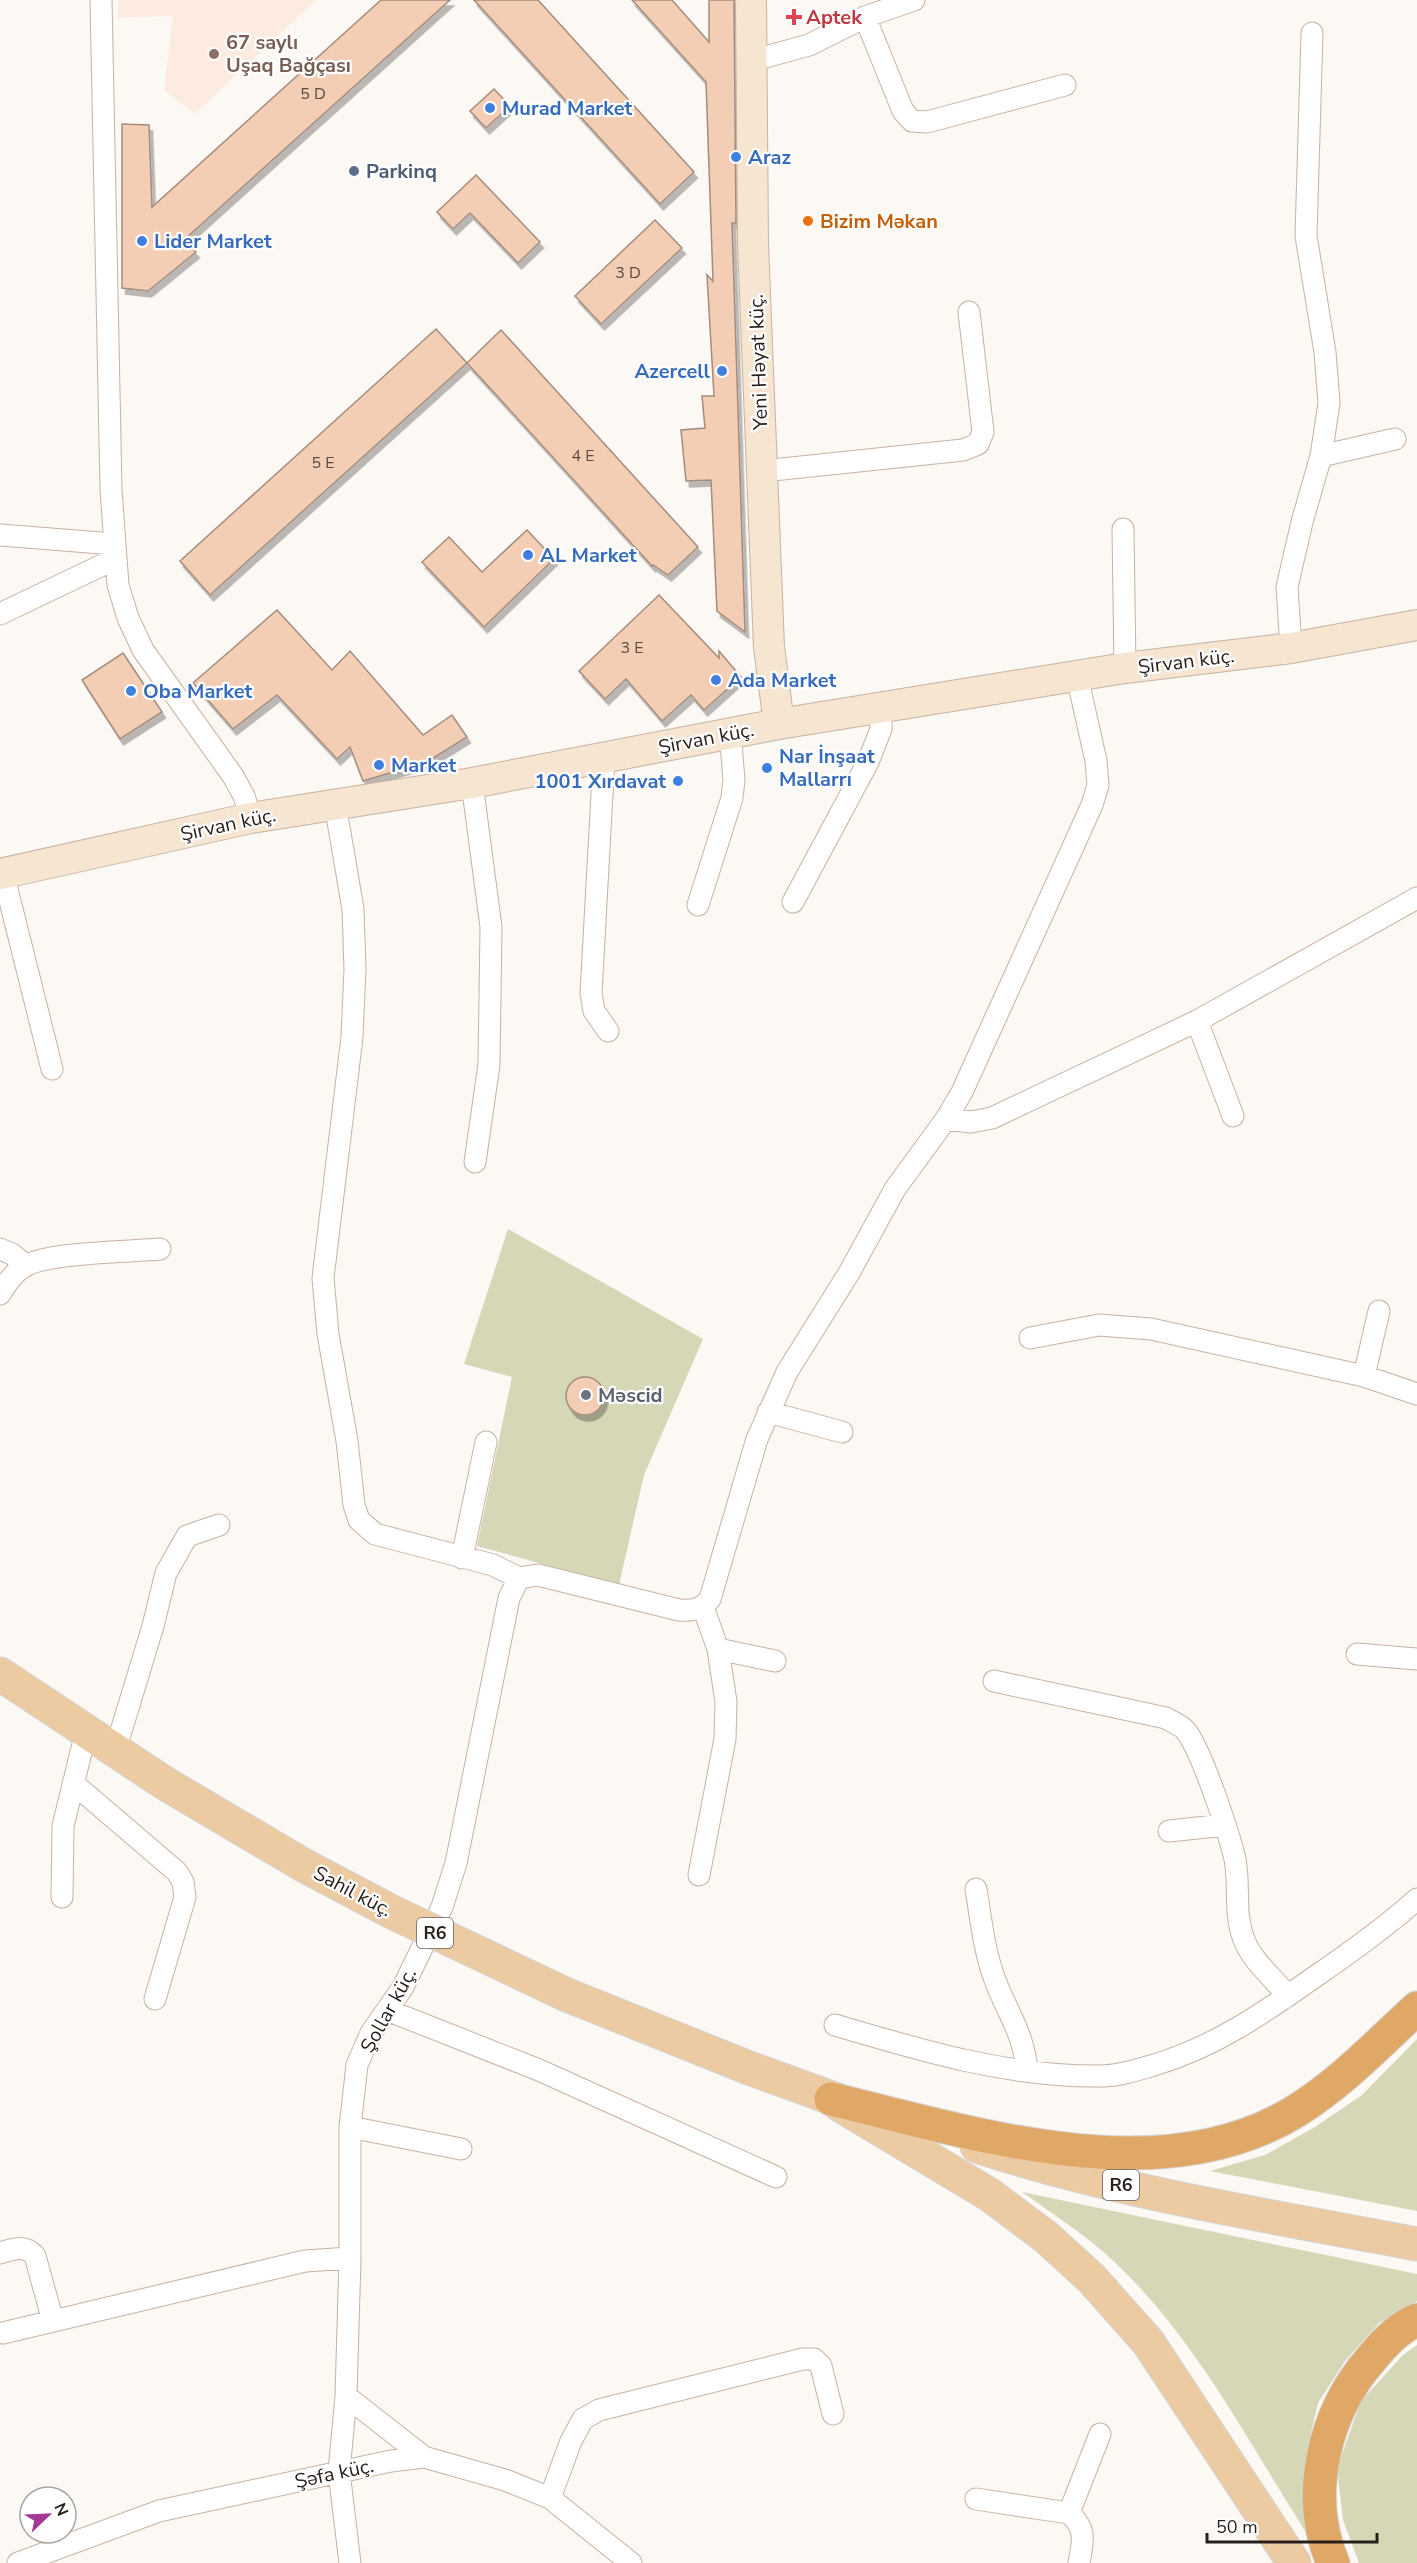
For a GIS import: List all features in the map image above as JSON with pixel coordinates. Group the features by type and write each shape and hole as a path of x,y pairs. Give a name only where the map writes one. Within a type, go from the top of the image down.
{"highway":[{"path":"831,2099 978,2134 1059,2149 1155,2153 1204,2148 1249,2133 1294,2112 1334,2085 1417,2008"},
{"path":"1333,2563 1318,2508 1322,2465 1333,2420 1355,2377 1380,2348 1408,2324 1417,2320"}],"main road":[{"name":"Sahil küç.","path":"0,1674 233,1826 392,1912 567,1995 653,2031 831,2099"},
{"name":"R6","path":"831,2099 986,2149 1094,2179 1187,2200 1417,2244"},
{"path":"831,2099 990,2194 1046,2237 1092,2279 1148,2342 1294,2563"}],"street":[{"path":"101,0 115,551 118,585 128,618 143,650 232,776 244,796 251,818"},
{"name":"Yeni Həyat küç.","path":"752,0 753,244 769,647 779,724"},
{"path":"754,60 809,45 865,17 914,0"},
{"path":"865,17 903,111 912,121 927,122 1065,85"},
{"path":"1291,648 1287,587 1302,522 1321,456 1329,403 1325,352 1306,236 1312,33"},
{"path":"763,471 963,450 978,444 983,432 969,312"},
{"path":"1321,456 1395,439"},
{"path":"1123,529 1125,668"},
{"path":"0,535 115,551"},
{"path":"0,614 115,551"},
{"name":"Şirvan küç.","path":"1,873 251,818 472,783 730,732 1125,668 1291,648 1417,625"},
{"path":"334,804 352,909 355,969 352,1037 323,1278 328,1334 347,1441 354,1505 359,1520 375,1534 493,1565 519,1578 538,1575 679,1610 692,1611 703,1607 710,1599 741,1489 768,1412 787,1372 849,1273 895,1189 946,1119 962,1092 1092,805 1098,785 1096,762 1077,676"},
{"path":"793,902 868,762 881,729 881,706"},
{"path":"698,905 732,798 734,780 730,732"},
{"path":"604,758 591,993 594,1011 608,1031"},
{"path":"472,783 491,927 489,1065 475,1162"},
{"path":"1,873 52,1069"},
{"path":"946,1119 971,1122 992,1118 1197,1021 1417,898"},
{"path":"1197,1021 1233,1116"},
{"path":"0,1249 12,1254 26,1266"},
{"path":"0,1294 11,1277 26,1266 47,1258 160,1249"},
{"path":"1364,1376 1379,1311"},
{"path":"1030,1338 1099,1325 1151,1329 1364,1376 1417,1394"},
{"path":"768,1412 842,1432"},
{"path":"462,1558 486,1442"},
{"path":"115,1751 153,1626 166,1573 187,1536 219,1525"},
{"name":"Şollar küç.","path":"350,2563 339,2472 346,2396 350,2258 350,2127 357,2065 371,2033 403,1987 442,1907 456,1863 509,1598 519,1578"},
{"path":"699,1875 724,1739 726,1702 718,1649 703,1607"},
{"path":"718,1649 775,1661"},
{"path":"1357,1654 1417,1659"},
{"path":"994,1681 1166,1718 1184,1728 1193,1742 1225,1825 1235,1861 1237,1904 1243,1938 1256,1958 1288,1996"},
{"path":"62,1897 63,1826 86,1732"},
{"path":"73,1783 177,1872 183,1882 185,1897 155,1999"},
{"path":"1169,1830 1225,1825"},
{"path":"976,1889 985,1944 995,1980 1016,2022 1025,2051 1027,2070"},
{"path":"835,2025 962,2062 1102,2076 1128,2073 1175,2059 1230,2034 1380,1932 1417,1899"},
{"path":"387,2010 539,2070 776,2177"},
{"path":"350,2127 461,2150"},
{"path":"0,2253 21,2248 30,2250 35,2256 53,2321"},
{"path":"3,2333 304,2261 350,2258"},
{"path":"550,2498 571,2441 583,2419 599,2410 803,2359 814,2359 821,2366 833,2414"},
{"path":"346,2396 424,2457"},
{"path":"1069,2512 1100,2434"},
{"name":"Şəfa küç.","path":"18,2563 159,2511 391,2461 424,2457 505,2480 550,2498 631,2563"},
{"path":"976,2499 1069,2512 1079,2522 1083,2540 1079,2563"}],"shaded area":[{"name":"67 saylı Uşaq Bağçası","path":"118,0 316,0 195,114 164,90 173,16 118,18"}],"green space":[{"path":"508,1229 703,1339 644,1475 619,1585 477,1546 512,1377 464,1364"},
{"path":"1417,2039 1417,2211 1210,2171 1265,2155 1315,2127 1362,2095"},
{"path":"1022,2192 1417,2274 1417,2301 1379,2323 1345,2361 1318,2403 1306,2455 1307,2534 1216,2387 1166,2318 1107,2255"},
{"path":"1417,2345 1417,2563 1359,2563 1343,2520 1337,2468 1361,2401 1403,2355"}],"building":[{"path":"381,0 450,0 184,240 196,252 148,291 122,288 122,124 149,125 152,207"},
{"path":"474,0 538,0 694,172 660,204"},
{"path":"632,0 672,0 709,42 709,0 734,0 736,223 732,223 745,632 717,611 711,480 686,481 681,430 705,428 702,396 714,396 707,275 713,281 706,82"},
{"name":"Murad Market","path":"494,89 510,106 486,128 470,111"},
{"path":"476,175 540,242 518,263 470,213 453,229 437,212"},
{"path":"655,220 682,248 601,324 575,296"},
{"path":"436,329 467,363 210,595 180,561"},
{"path":"501,330 698,547 668,575 652,566 467,363"},
{"path":"527,530 554,559 484,627 422,562 449,537 482,572"},
{"path":"659,595 719,658 719,651 741,677 704,710 691,695 662,721 626,679 605,699 579,671"},
{"path":"277,610 332,670 350,651 423,735 452,715 467,737 427,762 363,781 350,747 337,759 277,695 233,729 193,683"},
{"path":"123,653 162,712 120,739 82,680"},
{"path":"585,1377 592,1378 598,1383 603,1389 603,1403 598,1409 592,1414 585,1415 578,1414 572,1409 567,1403 566,1396 567,1389 572,1383 578,1378"}],"place":[{"name":"Aptek","path":"794,17"},
{"name":"67 saylı Uşaq Bağçası","path":"214,54"},
{"name":"Murad Market","path":"490,108"},
{"name":"Araz","path":"736,157"},
{"name":"Parkinq","path":"354,171"},
{"name":"Bizim Məkan","path":"808,221"},
{"name":"Lider Market","path":"142,241"},
{"name":"Azercell","path":"722,371"},
{"name":"AL Market","path":"528,555"},
{"name":"Ada Market","path":"716,680"},
{"name":"Oba Market","path":"131,691"},
{"name":"Market","path":"379,765"},
{"name":"Nar İnşaat Mallarrı","path":"767,768"},
{"name":"1001 Xırdavat","path":"678,781"},
{"name":"Məscid","path":"586,1395"}]}
